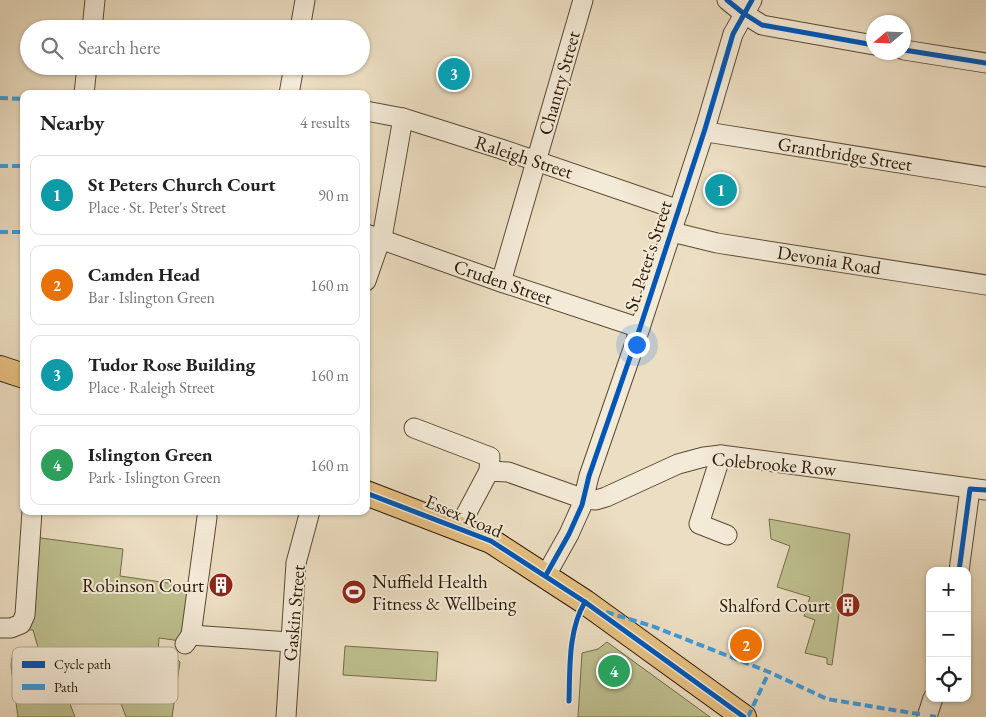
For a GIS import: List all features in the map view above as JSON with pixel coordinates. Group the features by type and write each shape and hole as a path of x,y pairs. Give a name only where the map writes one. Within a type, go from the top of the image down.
{"main road":[{"path":"0,368 20,375"},
{"name":"Essex Road","path":"370,494 491,541 546,575 744,717"}],"street":[{"path":"93,20 95,0"},
{"path":"302,20 305,0"},
{"name":"Chantry Street","path":"501,282 583,0"},
{"path":"728,0 748,7 762,25 866,44"},
{"name":"St. Peter's Street","path":"546,575 569,534 584,499 589,476 672,232 733,34 748,7"},
{"path":"911,51 986,63"},
{"path":"84,90 86,75"},
{"path":"290,90 292,75"},
{"name":"Raleigh Street","path":"370,113 402,118 536,160 679,210"},
{"path":"370,256 402,118"},
{"name":"Grantbridge Street","path":"705,129 714,133 986,177"},
{"name":"Devonia Road","path":"672,232 717,243 986,285"},
{"name":"Cruden Street","path":"373,237 640,328"},
{"name":"Colebrooke Row","path":"414,428 508,472 590,500 601,499 678,464 704,457 721,455 897,477 978,490"},
{"path":"721,455 699,524 727,535"},
{"path":"461,528 490,464"},
{"path":"960,567 978,490"},
{"path":"0,628 11,628 21,624 25,615 32,515"},
{"name":"Gaskin Street","path":"286,717 296,563 309,515"},
{"path":"206,517 188,640 290,642"},
{"path":"926,717 932,702"}],"green space":[{"path":"769,519 850,534 832,665 827,664 827,658 805,653 815,620 804,616 810,597 777,587 790,546 771,539"},
{"path":"34,537 123,549 120,576 189,586 181,641 159,638 158,647 38,647 33,630 28,630"},
{"path":"607,642 710,717 578,717 582,653 598,649"},
{"path":"345,646 438,652 436,681 343,675"},
{"path":"178,660 180,662 178,676"},
{"path":"16,704 70,704 75,717 18,717"},
{"path":"121,704 174,704 172,717 126,717"}],"marked path":[{"path":"0,98 20,99"},
{"path":"0,166 20,166"},
{"path":"0,232 20,232"},
{"path":"606,612 652,626 769,672 827,699 924,715"},
{"path":"748,717 769,672"},
{"path":"930,716 936,717"}],"cycle path":[{"path":"727,0 762,25 866,44"},
{"path":"546,575 569,534 582,505 589,476 705,129 733,34 752,0"},
{"path":"911,51 986,63"},
{"path":"960,567 970,489 986,490"},
{"path":"370,495 491,541 585,602 744,717"},
{"path":"569,701 573,637 579,613 585,602"}],"place":[{"name":"Tudor Rose Building","path":"454,74"},
{"name":"St Peters Church Court","path":"721,190"},
{"name":"Robinson Court","path":"221,585"},
{"name":"Nuffield Health Fitness & Wellbeing","path":"354,592"},
{"name":"Shalford Court","path":"848,605"},
{"name":"Camden Head","path":"746,645"},
{"name":"Islington Green","path":"614,671"}]}
